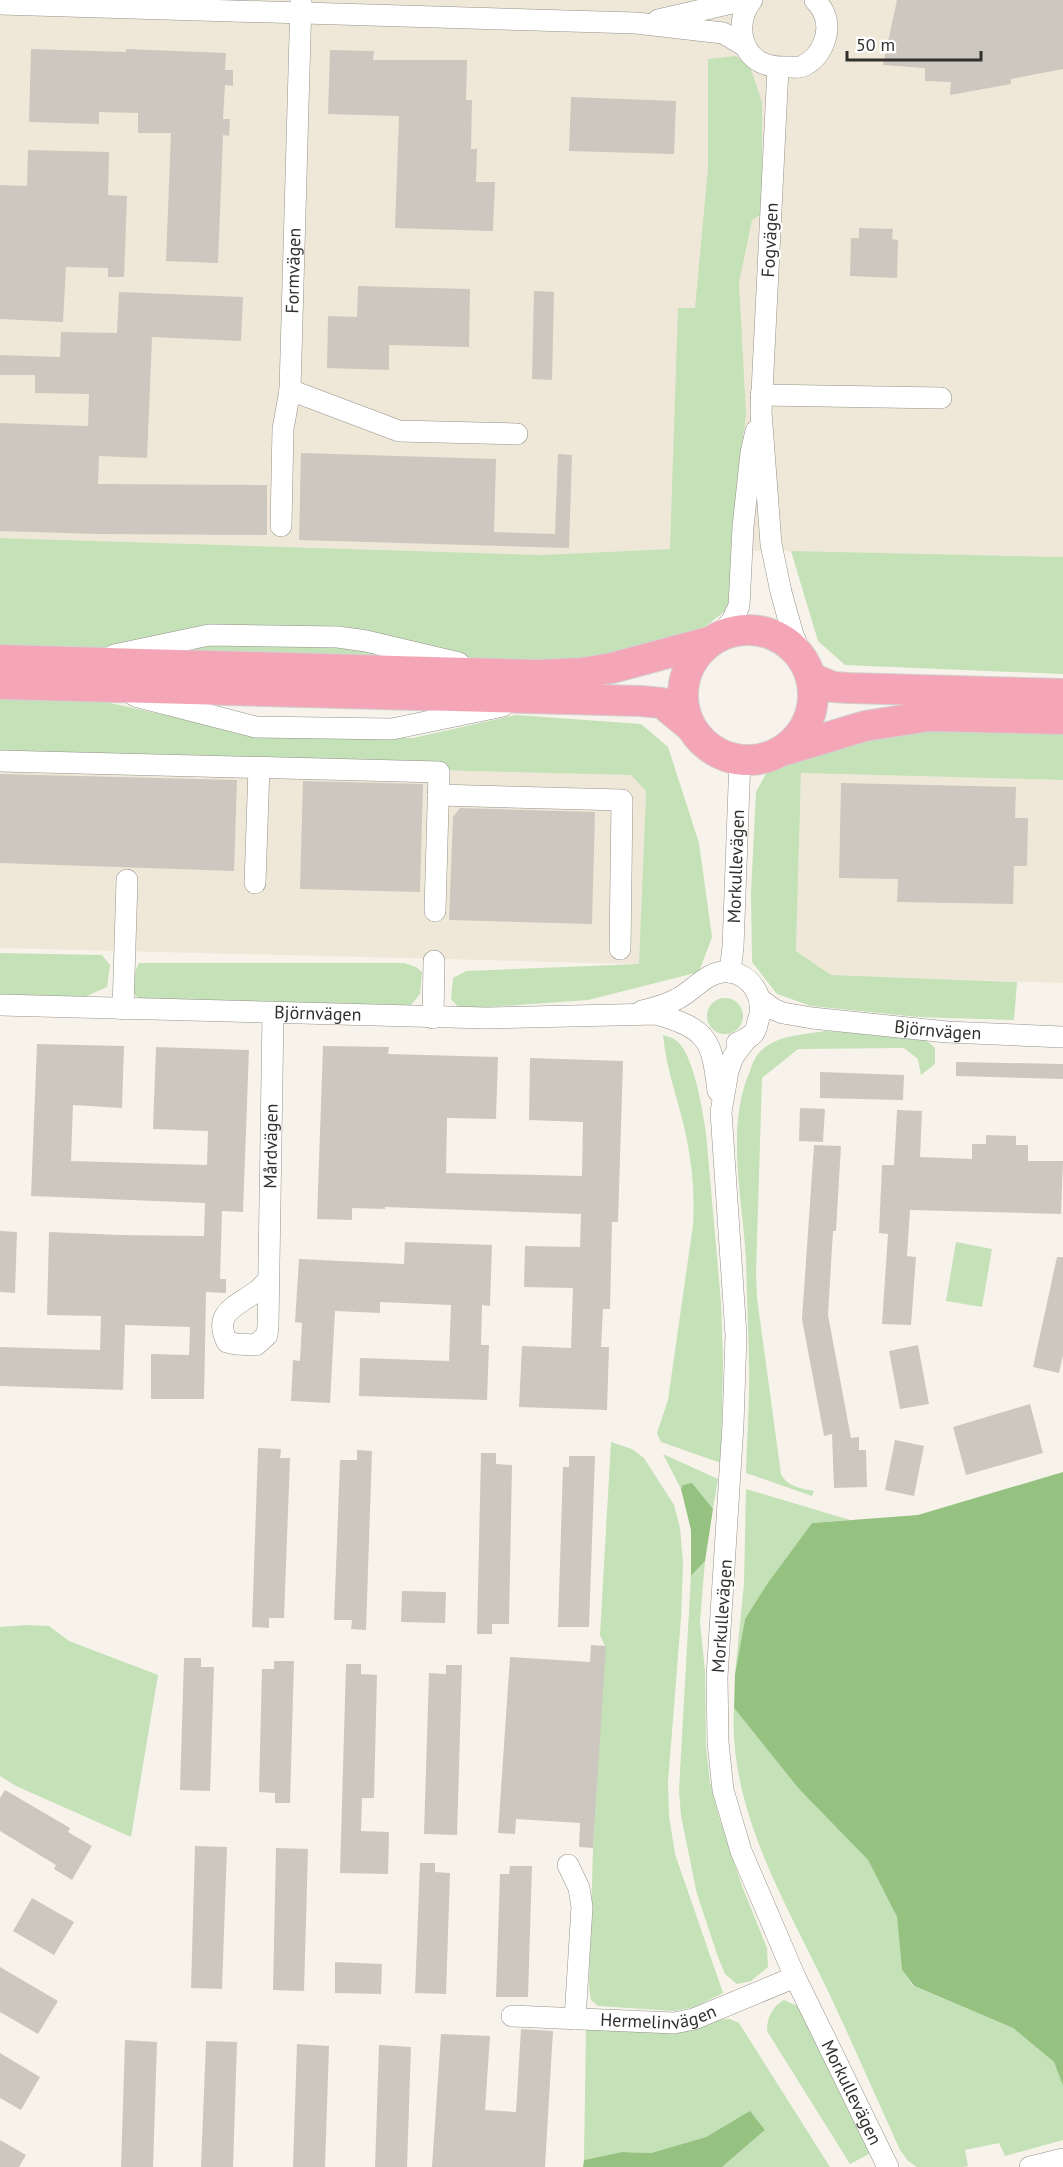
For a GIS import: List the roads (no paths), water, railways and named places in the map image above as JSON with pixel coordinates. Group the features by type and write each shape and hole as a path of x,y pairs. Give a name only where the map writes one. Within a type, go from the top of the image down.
{"highway":[{"path":"0,684 97,687 537,687 582,673 612,668 713,640 741,630 754,630 770,633 792,647 809,673 833,687 1063,693"},
{"path":"691,727 683,700 684,681 696,656 713,640"},
{"path":"0,660 537,687 640,700 662,703 691,727 707,745 728,757 740,759 760,758 865,726 929,716 1063,719"},
{"path":"779,752 798,736 807,720 812,703 809,673"}],"street":[{"path":"636,23 745,0"},
{"path":"752,0 747,7 741,28 745,46 750,55 761,64 778,68 801,67 818,55 824,44 827,30 824,12 815,0"},
{"path":"0,4 301,7 636,23 723,33 745,46"},
{"name":"Formvägen","path":"281,526 284,429 290,390 301,7"},
{"name":"Fogvägen","path":"778,68 761,404 771,543 793,634 809,673"},
{"path":"290,390 399,431 517,434"},
{"path":"761,404 941,398"},
{"name":"Fogvägen","path":"713,640 732,621 739,606 742,527 751,453 761,404"},
{"name":"Morkullevägen","path":"729,972 733,947 740,759"},
{"path":"0,761 439,772 435,910"},
{"path":"255,883 259,768"},
{"path":"438,795 622,800 620,949"},
{"path":"123,1009 127,880"},
{"path":"433,1018 434,961"},
{"name":"Björnvägen","path":"635,1013 675,1001 693,990 701,981 716,973 729,972 741,975 751,982 760,999 783,1013 947,1032 1063,1037"},
{"path":"693,990 688,1007 689,1019 702,1036 714,1061 721,1112"},
{"path":"751,1035 761,1012 760,999"},
{"name":"Björnvägen","path":"0,1005 433,1018 657,1014 677,1020 721,1045 736,1044 751,1035 812,1018"},
{"name":"Mårdvägen","path":"269,1280 273,1014"},
{"name":"Morkullevägen","path":"751,1035 733,1057 728,1071 721,1112 736,1335 733,1425 717,1677 718,1742 723,1791 741,1851 795,1977 888,2167"},
{"path":"568,1865 579,1888 582,1907 575,2019"},
{"name":"Hermelinvägen","path":"512,2016 674,2023 694,2019 795,1977"},
{"path":"1030,2167 1063,2159"}]}
